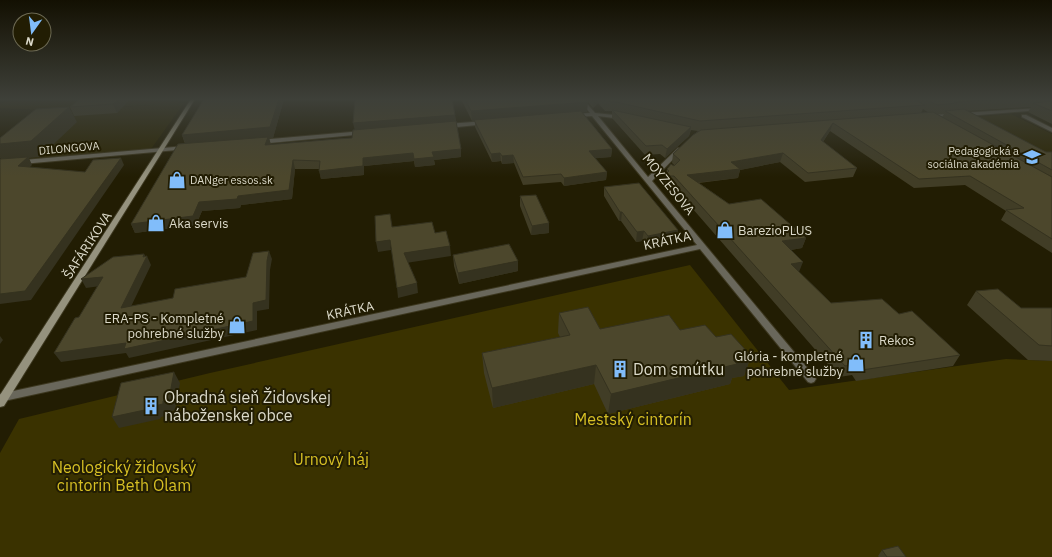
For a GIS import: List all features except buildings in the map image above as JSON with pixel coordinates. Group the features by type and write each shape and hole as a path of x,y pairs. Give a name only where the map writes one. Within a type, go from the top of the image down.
{"street":[{"name":"ŠAFÁRIKOVA","path":"2,400 177,125"},
{"path":"437,127 464,125"},
{"name":"MOYZESOVA","path":"604,125 811,379"},
{"path":"1042,125 1052,130"},
{"path":"249,143 368,133"},
{"path":"649,180 682,146"},
{"name":"DILONGOVA","path":"0,164 193,148"},
{"name":"KRÁTKA","path":"2,400 702,246"}],"shaded area":[{"path":"40,125 168,125 151,149 0,161"},
{"name":"Pedagogická a sociálna akadémia","path":"957,125 1034,125 1052,134 1052,181"}],"green space":[{"name":"Mestský cintorín","path":"690,265 789,390 1006,359 1052,361 1052,557 0,557 0,453 19,419 210,373"}],"place":[{"name":"Pedagogická a sociálna akadémia","path":"1032,157"},
{"name":"DANger essos.sk","path":"177,180"},
{"name":"Aka servis","path":"156,223"},
{"name":"BarezioPLUS","path":"725,230"},
{"name":"ERA-PS - Kompletné pohrebné služby","path":"237,325"},
{"name":"Rekos","path":"866,340"},
{"name":"Glória - kompletné pohrebné služby","path":"856,363"},
{"name":"Dom smútku","path":"620,369"},
{"name":"Obradná sieň Židovskej náboženskej obce","path":"151,406"}],"park label":[{"name":"Urnový háj","path":"331,459"},
{"name":"Neologický židovský cintorín Beth Olam","path":"124,476"}]}
